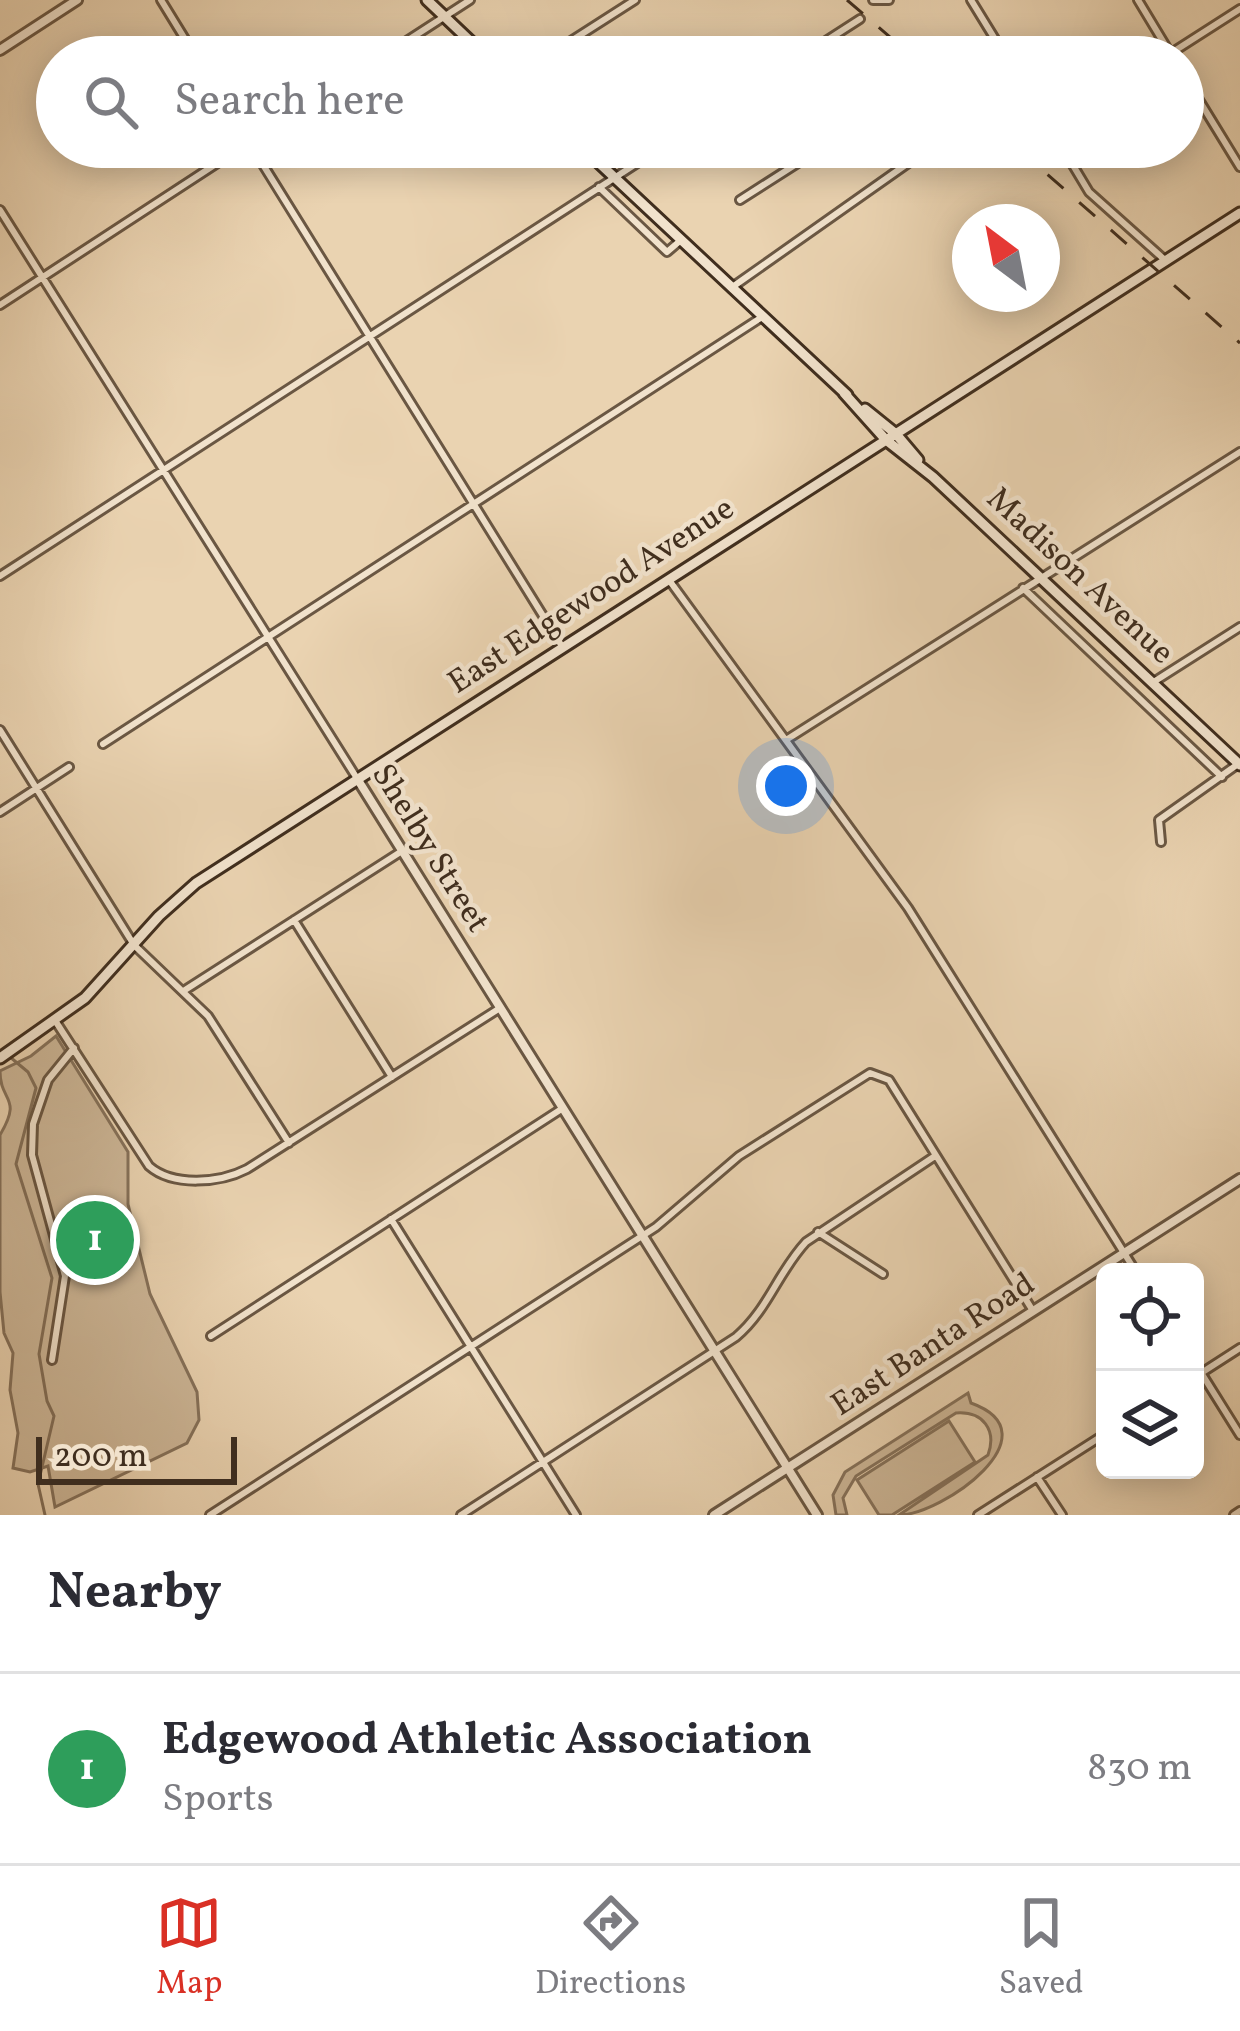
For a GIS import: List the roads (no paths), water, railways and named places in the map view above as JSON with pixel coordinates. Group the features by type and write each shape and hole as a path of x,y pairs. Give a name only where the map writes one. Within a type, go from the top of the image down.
{"main road":[{"path":"427,0 465,36"},
{"name":"Madison Avenue","path":"604,168 1239,764"},
{"name":"East Edgewood Avenue","path":"0,1058 56,1022 94,989 196,883 1240,213"}],"street":[{"path":"0,50 76,0"},
{"path":"161,0 183,36"},
{"path":"414,36 470,0"},
{"path":"579,36 635,0"},
{"path":"876,1 889,0"},
{"path":"971,0 993,36"},
{"path":"1138,0 1159,36"},
{"path":"1200,36 1240,9"},
{"path":"834,36 860,20"},
{"path":"1204,108 1240,167"},
{"path":"0,304 210,168"},
{"path":"265,168 563,648"},
{"path":"0,576 629,168"},
{"path":"740,200 790,168"},
{"path":"731,288 901,168"},
{"path":"1075,168 1086,187 1166,261"},
{"name":"Madison Avenue","path":"599,188 668,252 681,241"},
{"name":"Shelby Street","path":"0,210 817,1515"},
{"path":"103,744 762,317"},
{"path":"786,740 1240,452"},
{"path":"669,580 908,908 1130,1263"},
{"name":"Madison Avenue","path":"1023,588 1222,777"},
{"path":"1152,683 1240,627"},
{"path":"1175,731 1192,720"},
{"path":"0,730 134,945 216,1026 289,1142"},
{"path":"1161,842 1159,820 1239,764"},
{"path":"0,812 69,766"},
{"path":"184,990 402,851"},
{"path":"294,920 392,1077"},
{"path":"56,1022 157,1173 173,1179 229,1177 500,1008"},
{"path":"52,1360 65,1276 40,1195 32,1140 48,1081 74,1048"},
{"path":"210,1515 642,1235 752,1147 867,1074 889,1080 1033,1311"},
{"path":"211,1336 563,1108"},
{"path":"461,1515 715,1351 759,1316 790,1261 818,1232 936,1156"},
{"name":"East Banta Road","path":"714,1515 1240,1179"},
{"path":"391,1219 576,1515"},
{"path":"818,1232 883,1274"},
{"path":"1204,1371 1240,1348"},
{"path":"1204,1384 1240,1435"},
{"path":"978,1515 1096,1440"},
{"path":"1037,1477 1062,1515"}],"waterway":[{"path":"10,1057 28,1072 36,1088 16,1164 52,1278 39,1354 54,1416 38,1484 45,1515"}],"railway":[{"path":"847,0 889,36"},
{"path":"1040,168 1240,343"}],"place":[{"name":"Edgewood Athletic Association","path":"95,1240"}]}
